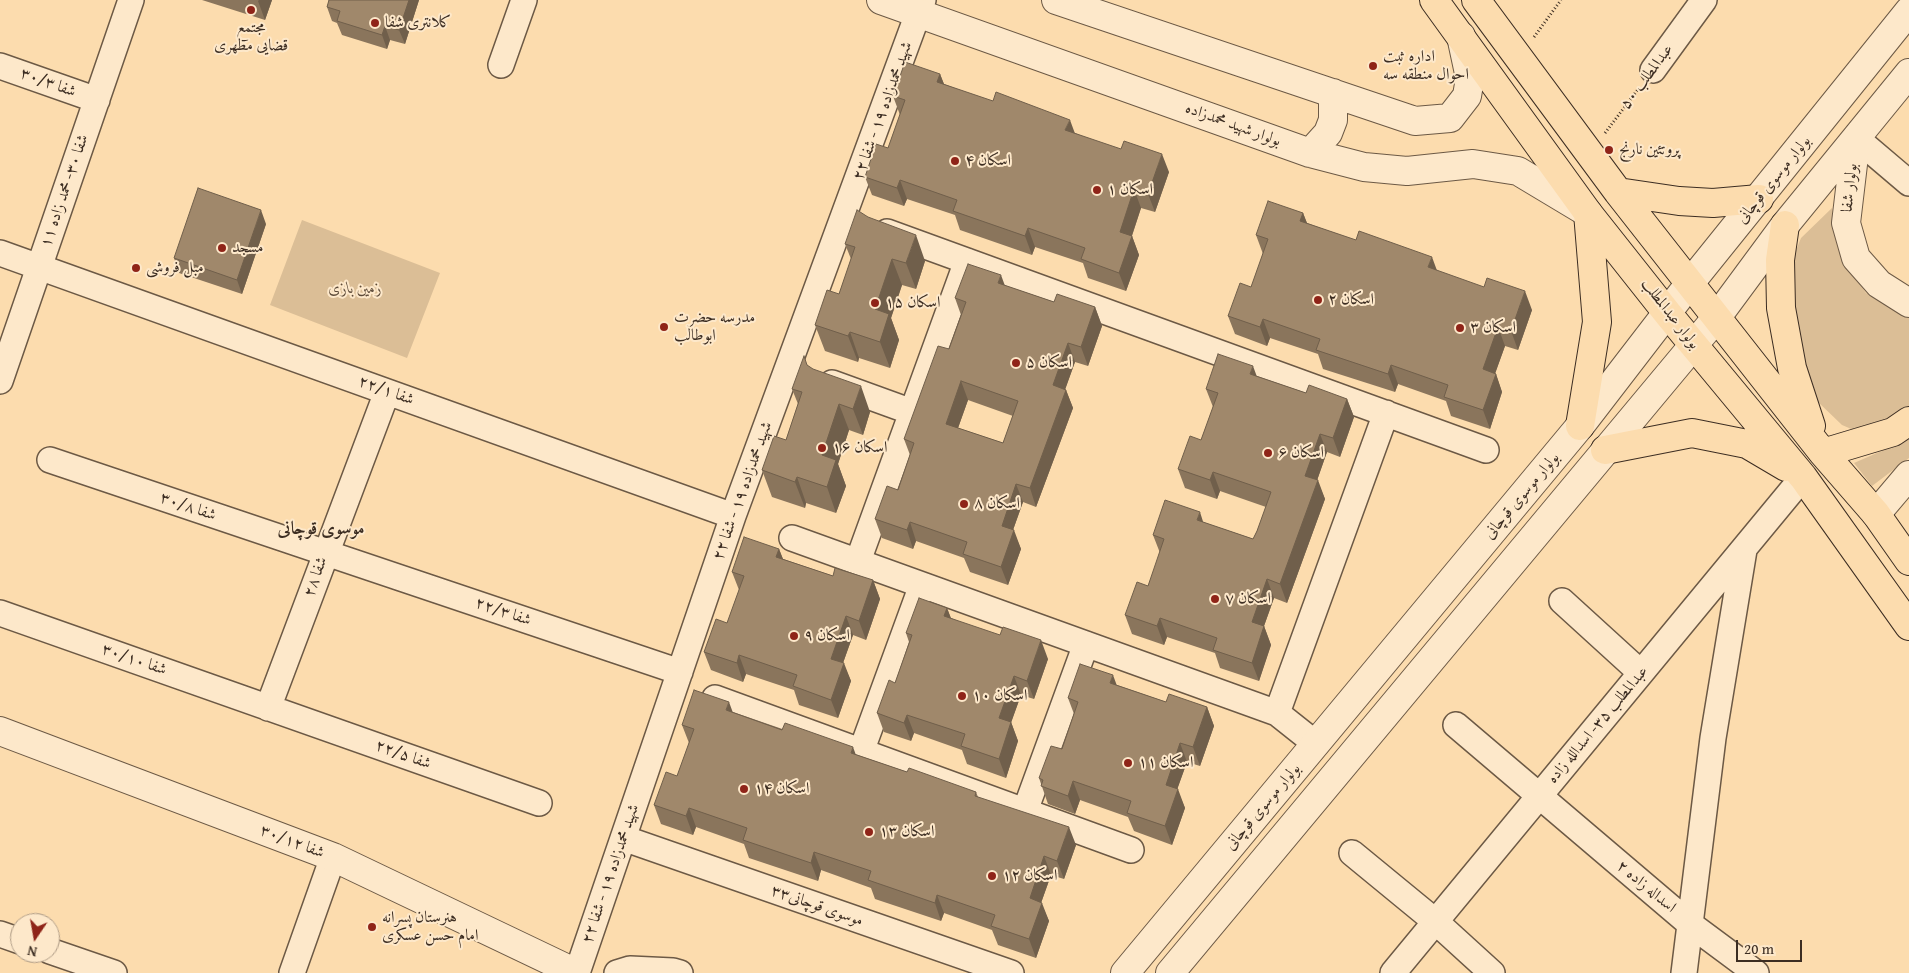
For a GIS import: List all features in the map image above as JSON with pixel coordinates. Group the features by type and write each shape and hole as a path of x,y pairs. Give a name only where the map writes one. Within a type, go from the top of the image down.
{"main road":[{"name":"بولوار عبدالمطلب","path":"1434,0 1588,212 1668,314 1804,477 1909,626"},
{"path":"1476,0 1618,192 1820,448 1876,514 1909,561"},
{"path":"1618,192 1687,202 1713,203 1759,199"},
{"path":"1580,426 1597,322 1588,212"},
{"path":"1785,225 1780,260 1781,308 1792,368 1820,448"},
{"path":"1820,448 1893,432 1909,421"},
{"path":"1605,450 1692,433 1747,444 1804,477"}],"street":[{"name":"شفا ۳۰- محمد زاده ۱۱","path":"0,381 131,0"},
{"path":"501,65 524,0"},
{"name":"بولوار شهید محمدزاده","path":"881,0 921,6 1310,153 1364,167 1399,170 1473,164 1518,171 1588,212"},
{"path":"1056,0 1415,121 1450,118 1467,96 1470,78 1461,36"},
{"name":"عبدالمطلب ۵۰","path":"1653,70 1704,0"},
{"name":"شهید محمدزاده ۱۹ - شفا ۲۲","path":"577,973 733,516 921,6"},
{"name":"بولوار موسوی قوچانی","path":"1125,973 1580,426 1690,283 1909,11"},
{"name":"۳۰/۳ شفا","path":"0,66 97,100"},
{"path":"1170,973 1717,317 1785,225 1909,73"},
{"path":"1310,153 1320,144 1331,126 1334,106 1333,93"},
{"path":"1856,138 1909,182"},
{"name":"بولوار شفا","path":"1856,138 1846,223 1856,258 1879,284 1909,303"},
{"path":"882,230 1486,450"},
{"name":"۲۲/۱ شفا","path":"0,253 733,516"},
{"path":"858,561 967,261"},
{"path":"828,382 912,412"},
{"name":"شفا ۲۸","path":"268,708 387,392"},
{"path":"1276,713 1386,413"},
{"name":"شفا ۳۰/۸","path":"50,460 326,553"},
{"path":"1876,514 1909,475"},
{"name":"عبدالمطلب ۳۵- اسدالله زاده","path":"1393,973 1804,477"},
{"path":"792,538 1276,713 1316,744"},
{"path":"1684,973 1713,738 1744,548"},
{"name":"شفا ۲۲/۳","path":"326,553 680,672"},
{"path":"1466,563 1491,588"},
{"path":"861,752 922,584"},
{"path":"1562,601 1641,673"},
{"name":"شفا ۳۰/۱۰","path":"0,613 268,708"},
{"path":"1025,811 1086,644"},
{"path":"715,698 1131,850"},
{"name":"شفا ۲۲/۵","path":"268,708 538,803"},
{"name":"اسداله زاده ۲","path":"1456,725 1690,924 1756,973"},
{"name":"شفا ۳۰/۱۲","path":"0,732 333,857 577,973"},
{"name":"موسوی قوچانی۳۳","path":"623,838 1011,973"},
{"path":"1352,852 1436,922 1492,973"},
{"path":"292,973 333,857"},
{"path":"60,954 114,973"},
{"path":"617,973 630,969 673,970 680,973"}],"path":[{"path":"1518,57 1562,0"},
{"name":"عبدالمطلب ۵۰","path":"1590,154 1653,70"}],"green space":[{"path":"1832,208 1834,228 1847,266 1866,293 1909,316 1909,409 1884,426 1856,431 1842,425 1817,401 1807,386 1789,282 1792,260 1801,238"},
{"name":"زمین بازی","path":"302,220 440,273 407,358 270,305"},
{"path":"1909,439 1909,458 1872,486 1854,463"}],"building":[{"name":"کلانتری شفا","path":"329,0 409,0 399,30 385,26 382,35 337,21 340,11 327,7"},
{"path":"905,62 940,74 937,82 993,101 996,92 1070,120 1065,130 1121,149 1124,141 1162,154 1148,194 1134,189 1120,232 1132,236 1119,273 1081,259 1085,248 1028,228 1025,236 953,211 957,200 900,180 897,188 865,177 876,144 888,148 905,100 893,96"},
{"name":"مسجد","path":"198,188 261,210 237,280 174,258"},
{"path":"1268,201 1303,213 1300,221 1356,240 1359,231 1432,257 1428,267 1484,287 1487,278 1525,291 1511,331 1498,327 1483,369 1496,374 1483,410 1444,397 1448,385 1391,365 1388,374 1316,350 1320,339 1263,319 1260,327 1228,316 1240,283 1251,287 1268,239 1256,235"},
{"path":"857,210 868,217 916,235 906,263 892,259 875,309 889,314 880,342 850,332 848,336 815,325 827,290 839,294 855,247 845,244"},
{"path":"968,264 1001,275 998,283 1054,302 1057,294 1095,307 1081,347 1068,343 1053,385 1066,390 1030,488 1016,484 1002,526 1014,530 1001,567 963,554 967,542 910,522 907,530 875,519 887,486 898,490 914,443 904,439 938,346 949,349 966,302 955,298","holes":["961,381 1018,401 1003,443 946,424"]},
{"path":"1218,354 1253,366 1250,374 1306,393 1309,385 1347,399 1333,438 1320,434 1305,476 1318,480 1280,584 1267,579 1252,622 1264,626 1252,663 1213,650 1217,638 1160,618 1157,626 1125,615 1137,582 1148,586 1164,539 1153,535 1165,500 1200,512 1197,520 1253,539 1271,492 1213,472 1210,480 1178,469 1190,436 1201,440 1218,393 1206,389"},
{"path":"804,356 807,365 813,369 861,386 853,409 839,404 822,455 836,460 827,487 797,477 795,482 762,470 774,436 786,440 802,392 792,389"},
{"name":"اسکان ۹","path":"744,537 779,549 776,557 833,576 835,568 873,580 859,621 846,616 831,659 844,663 831,700 793,686 797,675 739,655 737,663 704,652 716,619 727,623 744,576 732,572"},
{"name":"اسکان ۱۰","path":"919,598 947,608 944,616 1000,635 1003,627 1041,640 1027,681 1014,676 999,718 1011,722 999,759 961,746 965,734 907,715 904,723 877,713 889,680 895,683 912,635 906,633"},
{"name":"اسکان ۱۱","path":"1080,664 1113,675 1110,683 1166,702 1169,694 1207,707 1193,747 1180,743 1166,785 1178,789 1165,826 1127,813 1131,801 1073,781 1068,796 1041,786 1043,780 1039,778 1051,746 1062,749 1078,702 1068,698"},
{"path":"694,690 729,702 726,710 782,730 785,723 853,747 851,753 907,772 909,768 976,792 975,796 1069,827 1057,861 1044,856 1030,898 1042,903 1029,939 991,926 995,915 937,895 935,903 868,880 871,871 814,852 811,863 743,840 747,828 689,808 686,816 654,805 666,772 677,776 694,729 682,725"}],"place":[{"name":"مجتمع قضایی مطهری","path":"251,10"},
{"name":"کلانتری شفا","path":"375,23"},
{"name":"اداره ثبت احوال منطقه سه","path":"1373,66"},
{"name":"پروتئین نارنج","path":"1609,150"},
{"name":"اسکان ۴","path":"955,161"},
{"name":"اسکان ۱","path":"1097,190"},
{"name":"مسجد","path":"222,248"},
{"name":"مبل فروشی","path":"136,268"},
{"name":"اسکان ۲","path":"1318,300"},
{"name":"اسکان ۱۵","path":"875,303"},
{"name":"مدرسه حضرت ابوطالب","path":"664,327"},
{"name":"اسکان ۳","path":"1460,328"},
{"name":"اسکان ۵","path":"1016,363"},
{"name":"اسکان ۱۶","path":"822,448"},
{"name":"اسکان ۶","path":"1268,453"},
{"name":"اسکان ۸","path":"964,504"},
{"name":"اسکان ۷","path":"1215,599"},
{"name":"اسکان ۹","path":"794,636"},
{"name":"اسکان ۱۰","path":"962,696"},
{"name":"اسکان ۱۱","path":"1128,763"},
{"name":"اسکان ۱۴","path":"744,789"},
{"name":"اسکان ۱۳","path":"869,832"},
{"name":"اسکان ۱۲","path":"992,876"},
{"name":"هنرستان پسرانه امام حسن عسکری","path":"372,927"}],"district":[{"name":"موسوی قوچانی","path":"321,529"}]}
